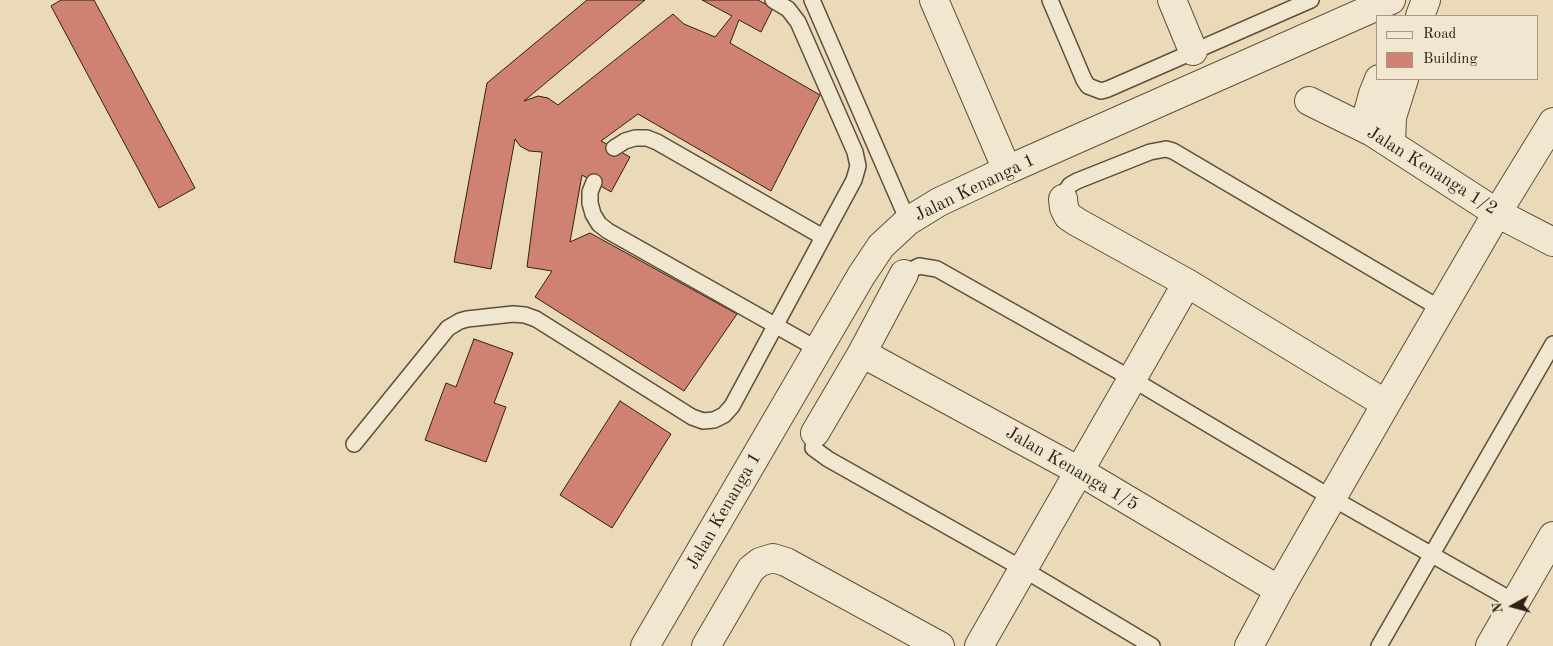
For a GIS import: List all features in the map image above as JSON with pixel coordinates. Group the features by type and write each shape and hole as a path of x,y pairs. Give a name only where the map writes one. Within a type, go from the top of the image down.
{"street":[{"path":"934,0 1007,170"},
{"path":"1172,0 1193,51"},
{"path":"1420,15 1426,0"},
{"name":"Jalan Kenanga 1","path":"645,646 861,276 881,246 908,221 939,202 1007,170 1389,6"},
{"path":"1378,80 1367,116 1382,138"},
{"path":"1382,138 1392,117 1404,80"},
{"name":"Jalan Kenanga 1/2","path":"1309,101 1382,138 1498,213 1553,242"},
{"path":"1248,646 1441,309 1553,122"},
{"path":"1063,199 1064,208 1068,216 1077,222 1187,283 1386,404"},
{"path":"815,433 862,353 904,274"},
{"path":"978,646 1187,283"},
{"name":"Jalan Kenanga 1/5","path":"862,353 1079,471 1279,590"},
{"path":"1490,646 1553,536"},
{"path":"710,645 751,569 766,559 773,558 786,562 940,646"}],"lane":[{"path":"354,444 444,332 460,321 513,314 530,316 692,417 702,421 714,420 724,415 732,406 857,173 858,159 795,17 788,9 772,0"},
{"path":"812,0 908,221"},
{"path":"1050,0 1084,80 1094,90 1108,90 1301,2"},
{"path":"614,148 625,141 635,138 647,138 657,142 824,237"},
{"path":"1063,199 1070,185 1077,180 1150,152 1158,150 1173,151 1441,309"},
{"path":"594,182 590,192 590,203 593,214 604,227 818,350"},
{"path":"904,274 919,266 937,268 1132,379 1332,498 1515,602"},
{"path":"1379,646 1553,344"},
{"path":"815,433 813,448 828,459 1023,569 1152,646"}],"building":[{"path":"61,0 94,0 195,188 159,208 51,6"},
{"path":"587,0 645,0 524,101 538,96 548,98 558,105 673,14 684,24 715,37 732,16 702,0 758,0 773,8 761,32 739,20 730,43 820,95 771,191 638,114 601,141 630,157 611,192 582,175 570,242 590,233 737,314 684,391 535,297 552,271 527,267 542,152 529,151 520,146 515,139 491,269 454,262 487,83"},
{"path":"474,339 513,353 494,403 506,407 486,462 425,440 446,383 456,387"},
{"path":"620,401 671,434 612,528 560,495"}]}
